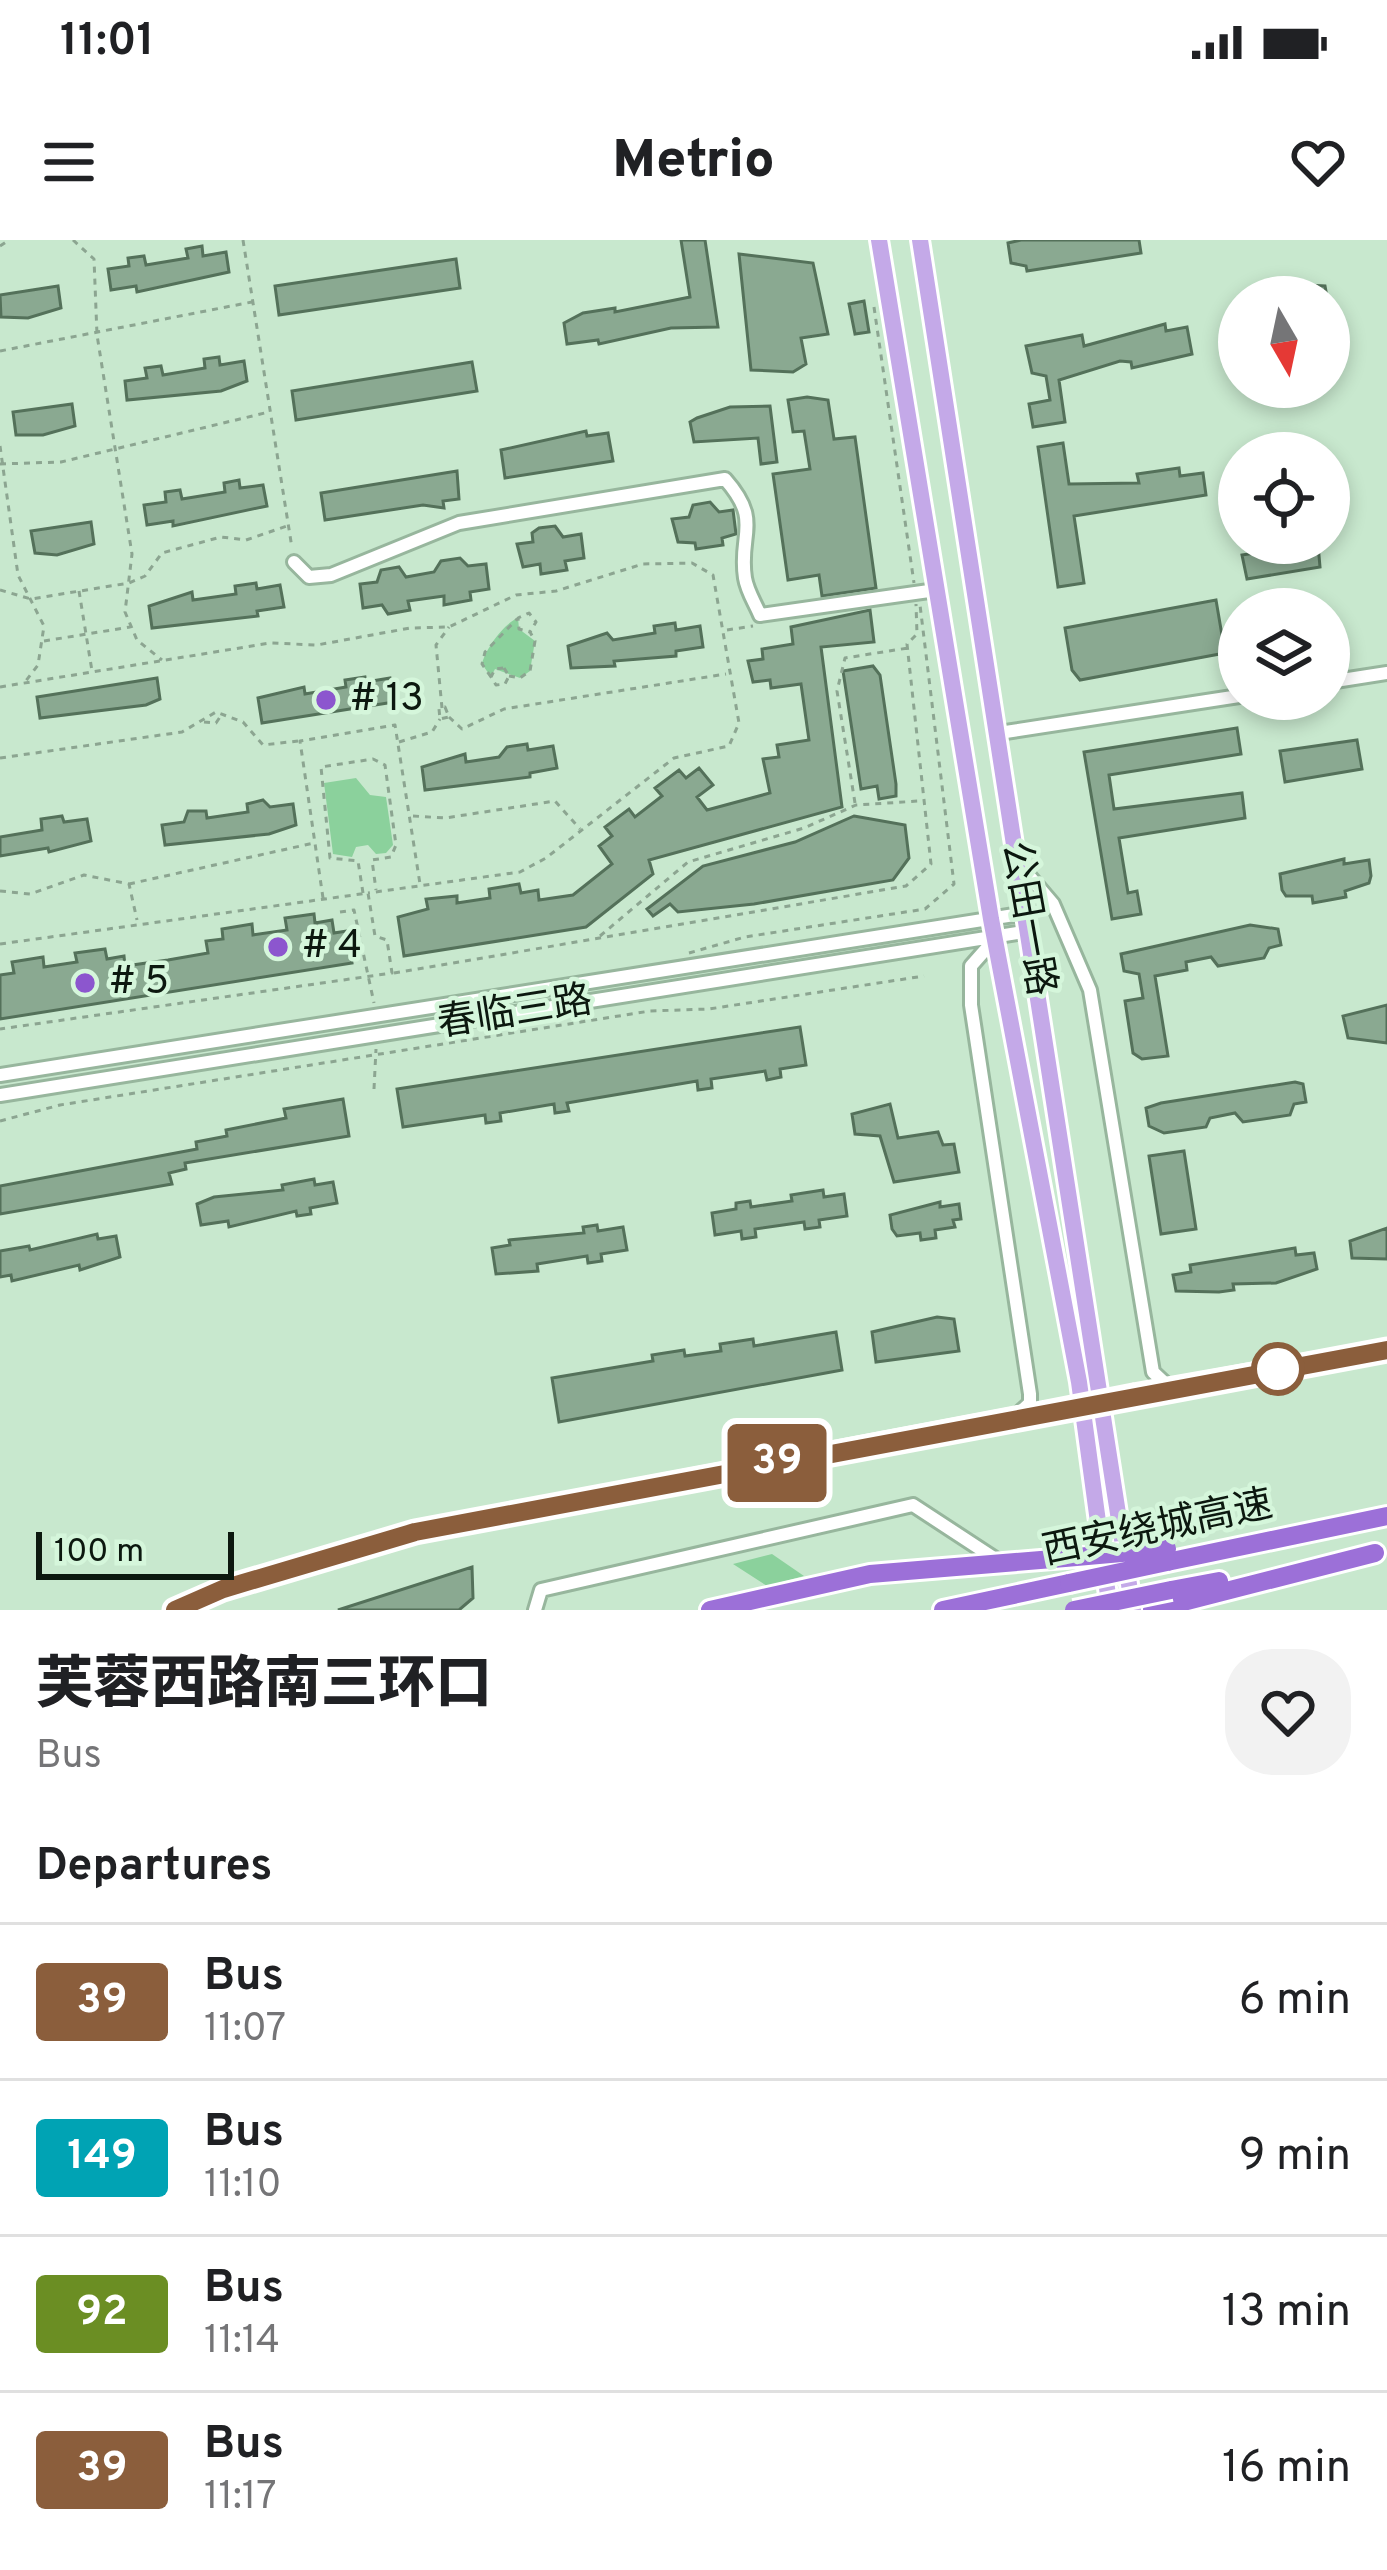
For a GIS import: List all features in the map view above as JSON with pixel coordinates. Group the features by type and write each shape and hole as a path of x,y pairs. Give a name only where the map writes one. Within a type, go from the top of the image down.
{"highway":[{"path":"175,1610 223,1589 415,1532 1387,1350"},
{"name":"西安绕城高速","path":"944,1610 1070,1583 1167,1555 1377,1518"},
{"name":"西安绕城高速","path":"1074,1610 1172,1597 1381,1552"},
{"path":"710,1610 870,1574 1001,1562 1167,1555"},
{"path":"1152,1610 1172,1597"}],"main road":[{"name":"公田一路","path":"879,240 929,591 1079,1382 1110,1610"},
{"name":"公田一路","path":"920,240 1132,1610"}],"street":[{"path":"294,562 309,578 331,575 459,523 725,478 742,498 750,538 745,576 760,615 929,591"},
{"path":"1350,679 1387,673"},
{"path":"999,733 1218,699"},
{"path":"1019,864 1053,904 1090,990 1154,1372 1170,1388"},
{"name":"春临三路","path":"0,1076 992,919 1028,922"},
{"name":"春临三路","path":"0,1095 995,939 1028,922"},
{"path":"995,939 971,966 971,1005 1030,1394 1030,1402 1016,1416"},
{"path":"535,1610 541,1590 597,1573 913,1505 1001,1562"}],"path":[{"path":"0,246 9,240"},
{"path":"73,240 94,259 98,335 132,554 125,612 137,640 163,661"},
{"path":"243,240 294,562"},
{"path":"0,351 254,301"},
{"path":"683,954 745,937 925,909 954,884 928,702 929,591 881,307"},
{"path":"0,1029 392,973 598,937 645,934 906,886 931,864 908,648 916,634 916,600 874,308"},
{"path":"2,464 61,462 116,445 271,412"},
{"path":"0,446 18,574 44,626 38,665 23,683"},
{"path":"0,590 31,599 129,583 145,576 162,553 221,537 246,540 289,525"},
{"path":"0,944 520,872 674,758 729,746 739,723 718,586 713,575 692,563 643,564 556,591 516,595 436,638"},
{"path":"80,591 93,672"},
{"path":"518,618 519,629 530,632 535,641 530,671 520,678 509,676 504,668 495,669 491,677 482,664 484,652 508,621 529,613 536,622 530,632"},
{"path":"724,631 761,625"},
{"path":"41,641 131,627"},
{"path":"0,687 270,643 347,642 449,627"},
{"path":"398,742 432,733 440,718 436,638 428,628"},
{"path":"856,805 837,691 845,658 908,648"},
{"path":"440,718 449,717 462,729 503,710 730,674"},
{"path":"442,708 450,711 449,717"},
{"path":"202,722 209,712 244,722 263,745 395,725 421,885"},
{"path":"0,758 166,735 202,722 216,723 220,716"},
{"path":"300,741 323,898"},
{"path":"375,936 358,862 330,858 321,766 373,760 385,765 396,845 391,857 372,860 376,892"},
{"path":"598,937 688,862 805,828 856,805 922,800"},
{"path":"410,817 446,818 555,801 581,830"},
{"path":"0,891 30,894 84,874 129,884 315,843"},
{"path":"129,884 137,922"},
{"path":"340,913 354,910 364,943 375,936"},
{"path":"375,936 387,940 392,973"},
{"path":"0,1121 60,1105 650,1011 710,1009 924,976"}],"green space":[{"path":"518,618 519,629 535,641 530,671 520,678 495,669 491,677 482,664 484,658 501,631"},
{"path":"356,778 370,795 386,797 393,845 386,853 376,854 368,845 356,847 352,857 333,854 324,783"},
{"path":"772,1554 804,1576 767,1586 733,1564"}],"building":[{"path":"681,240 705,240 718,327 671,328 599,344 598,340 567,344 564,323 583,313 615,308 615,312 690,297"},
{"path":"1139,240 1141,253 1027,271 1026,266 1011,263 1008,243"},
{"path":"202,246 203,256 226,252 229,272 137,292 136,286 111,290 108,269 129,266 128,258 144,256 146,265 188,258 186,249"},
{"path":"739,254 813,263 828,334 801,338 806,364 793,372 751,370"},
{"path":"456,259 460,288 279,315 275,286"},
{"path":"58,286 61,308 28,318 1,317 0,295"},
{"path":"864,301 869,332 855,334 849,304"},
{"path":"1165,324 1166,331 1187,327 1192,354 1132,368 1131,362 1120,361 1059,380 1065,422 1033,427 1029,404 1050,400 1046,376 1032,373 1026,346 1082,335 1084,346"},
{"path":"219,357 220,365 244,361 247,381 221,391 127,400 125,381 147,378 145,368 161,366 163,375 205,368 204,359"},
{"path":"472,362 477,391 296,420 292,391"},
{"path":"788,400 828,400 834,439 855,437 876,588 822,596 819,575 788,580 773,474 810,469 804,431 793,432"},
{"path":"72,404 75,426 43,435 16,435 13,412"},
{"path":"770,406 777,462 761,464 758,438 694,442 690,422 697,418 730,407"},
{"path":"586,431 587,436 608,433 613,461 505,478 501,450"},
{"path":"1063,443 1069,484 1139,483 1137,474 1179,468 1180,476 1203,473 1206,495 1074,516 1084,583 1058,587 1038,447"},
{"path":"457,471 459,499 443,501 444,508 423,505 325,520 321,493"},
{"path":"239,480 240,488 263,485 267,506 173,526 173,521 147,525 144,505 166,502 165,492 180,490 182,499 225,492 224,483"},
{"path":"710,502 719,512 733,510 736,534 722,538 723,545 696,549 695,543 678,542 672,519 689,517 693,505"},
{"path":"91,522 94,544 57,555 35,553 31,531"},
{"path":"555,526 563,537 581,534 584,558 565,561 567,570 541,574 540,564 523,567 517,544 533,542 532,533 539,528"},
{"path":"460,558 468,566 486,564 489,589 470,592 471,600 444,605 444,596 408,601 410,610 388,614 382,605 363,608 360,584 377,582 381,570 399,567 406,577 434,572 441,561"},
{"path":"1244,564 1320,564 1320,567 1247,579"},
{"path":"256,583 257,589 280,585 284,607 257,611 258,616 152,628 149,606 192,592 193,600 236,594 235,586"},
{"path":"1216,600 1218,654 1080,680 1072,670 1065,628"},
{"path":"870,610 874,642 821,647 842,807 649,860 653,874 586,927 404,956 398,917 428,909 426,899 457,896 457,903 490,898 489,889 519,884 521,893 538,890 539,900 573,895 612,864 599,846 612,836 605,827 629,809 635,817 662,796 655,788 679,770 686,778 699,768 713,785 697,797 707,810 770,793 763,759 779,757 777,745 809,740 801,684 771,688 770,680 753,682 748,661 763,659 762,649 793,644 791,627"},
{"path":"675,623 676,630 700,626 703,647 676,651 676,656 614,661 615,666 571,668 568,646 607,633 613,640 655,633 654,626"},
{"path":"873,666 880,675 896,784 896,796 879,799 877,786 861,789 843,671"},
{"name":"# 13","path":"365,677 366,682 390,678 394,702 262,723 258,698 304,687 305,694 346,687 345,680"},
{"path":"157,678 160,699 146,705 40,718 37,697"},
{"path":"1237,728 1241,754 1109,775 1114,809 1242,793 1245,818 1119,838 1128,893 1137,891 1141,914 1112,919 1084,752"},
{"path":"1357,740 1362,769 1285,782 1280,751"},
{"path":"527,744 528,750 553,746 557,768 530,773 530,777 425,790 422,767 465,754 466,762 499,757 507,747"},
{"path":"263,800 270,807 293,804 296,825 269,834 165,845 162,825 184,822 188,811 206,811 207,818 248,812 247,804"},
{"path":"62,816 64,822 87,819 91,841 49,852 48,848 0,856 0,837 42,830 41,819"},
{"path":"854,816 905,825 909,858 893,880 754,904 678,912 670,904 653,916 647,909 703,866 795,842"},
{"path":"1344,859 1344,864 1369,860 1371,876 1369,883 1345,891 1346,897 1313,903 1312,896 1286,896 1282,890 1280,874"},
{"path":"314,914 315,923 332,920 334,933 347,931 352,963 0,1019 0,975 14,973 12,962 43,957 44,967 77,962 75,953 105,949 107,959 124,956 125,966 168,960 208,953 206,941 223,939 222,929 252,924 253,935 287,930 285,918"},
{"path":"1250,925 1278,929 1281,945 1269,948 1264,958 1218,966 1211,957 1186,962 1187,970 1155,976 1168,1056 1142,1059 1133,1053 1125,1001 1143,998 1139,974 1124,971 1121,954"},
{"path":"1387,1005 1387,1043 1348,1038 1343,1016"},
{"path":"800,1027 806,1065 780,1069 781,1077 767,1080 765,1071 711,1079 712,1088 698,1090 697,1081 567,1103 569,1111 555,1113 554,1104 500,1113 501,1121 486,1123 485,1115 403,1127 397,1089"},
{"path":"1303,1084 1306,1102 1294,1104 1290,1115 1243,1122 1235,1113 1210,1118 1206,1127 1164,1133 1149,1126 1146,1108 1161,1103"},
{"path":"343,1099 349,1136 185,1163 186,1169 169,1173 172,1184 0,1214 0,1186 197,1149 196,1142 227,1136 226,1130 286,1118 284,1109"},
{"path":"890,1104 898,1138 938,1132 943,1145 954,1144 959,1172 894,1182 880,1136 855,1134 852,1114"},
{"path":"1184,1151 1196,1229 1161,1234 1149,1156"},
{"path":"314,1179 315,1185 333,1182 337,1203 310,1208 311,1214 297,1216 296,1211 229,1227 228,1221 201,1225 197,1204 214,1197 283,1190 282,1185"},
{"path":"823,1190 824,1197 844,1194 847,1216 819,1220 820,1227 805,1229 804,1222 755,1229 756,1237 742,1239 741,1231 715,1235 712,1213 736,1209 736,1203 750,1201 751,1207 792,1201 791,1195"},
{"path":"940,1202 940,1207 959,1204 961,1219 953,1220 955,1227 935,1230 936,1238 921,1240 920,1233 897,1236 892,1229 890,1215"},
{"path":"597,1225 598,1231 623,1227 627,1250 601,1254 602,1261 588,1263 587,1256 537,1264 538,1271 496,1274 492,1248 510,1245 509,1240 584,1233 583,1227"},
{"path":"1387,1228 1387,1259 1352,1258 1350,1241"},
{"path":"97,1234 98,1239 116,1236 120,1257 80,1270 79,1265 12,1281 11,1275 0,1277 0,1251 29,1246 30,1250"},
{"path":"1295,1248 1296,1255 1314,1253 1317,1269 1276,1283 1233,1284 1234,1290 1176,1291 1173,1275 1191,1272 1190,1265"},
{"path":"937,1317 954,1319 959,1351 876,1362 872,1332"},
{"path":"836,1332 842,1370 559,1422 552,1378 653,1361 652,1355 684,1350 685,1356 721,1351 720,1344 753,1339 754,1346"},
{"path":"472,1567 473,1598 459,1610 338,1610"}],"bus line":[{"name":"39","path":"175,1610 223,1589 415,1532 1387,1350"}],"place":[{"name":"# 13","path":"326,700"},
{"name":"# 4","path":"278,947"},
{"name":"# 5","path":"85,983"}]}
